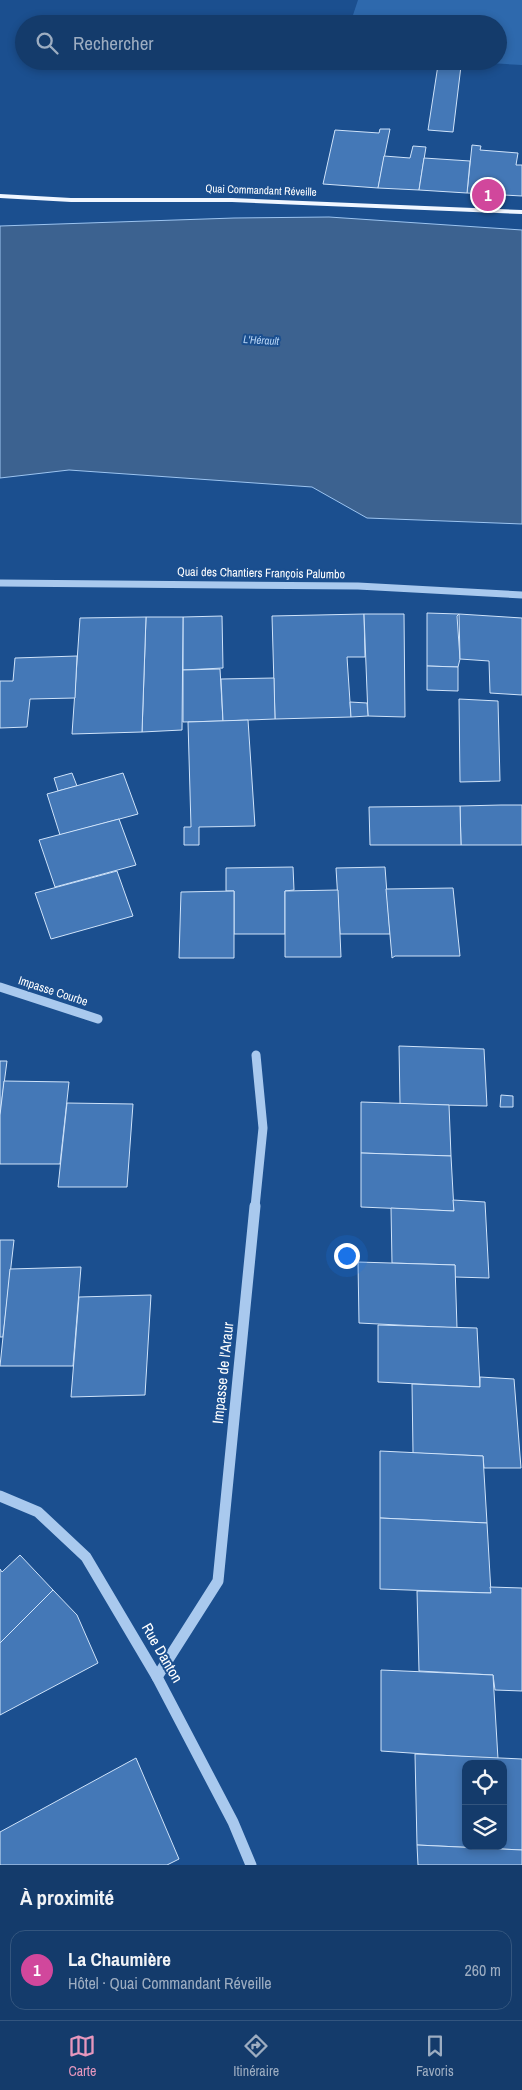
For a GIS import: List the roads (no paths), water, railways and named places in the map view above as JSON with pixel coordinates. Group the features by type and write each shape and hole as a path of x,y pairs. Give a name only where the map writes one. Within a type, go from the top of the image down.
{"main road":[{"name":"Quai Commandant Réveille","path":"0,196 71,200 232,200 522,212"}],"street":[{"name":"Quai des Chantiers François Palumbo","path":"0,583 358,586 522,595"},
{"name":"Impasse Courbe","path":"0,987 98,1019"},
{"name":"Impasse de l'Araur","path":"157,1677 218,1581 263,1128 256,1055"},
{"name":"Rue Danton","path":"0,1496 38,1512 86,1557 157,1677 234,1822 251,1865"}],"water":[{"name":"L'Hérault","path":"329,217 522,230 522,524 367,518 312,487 69,470 0,478 0,226 234,218"}],"place":[{"name":"La Chaumière","path":"488,195"}]}
